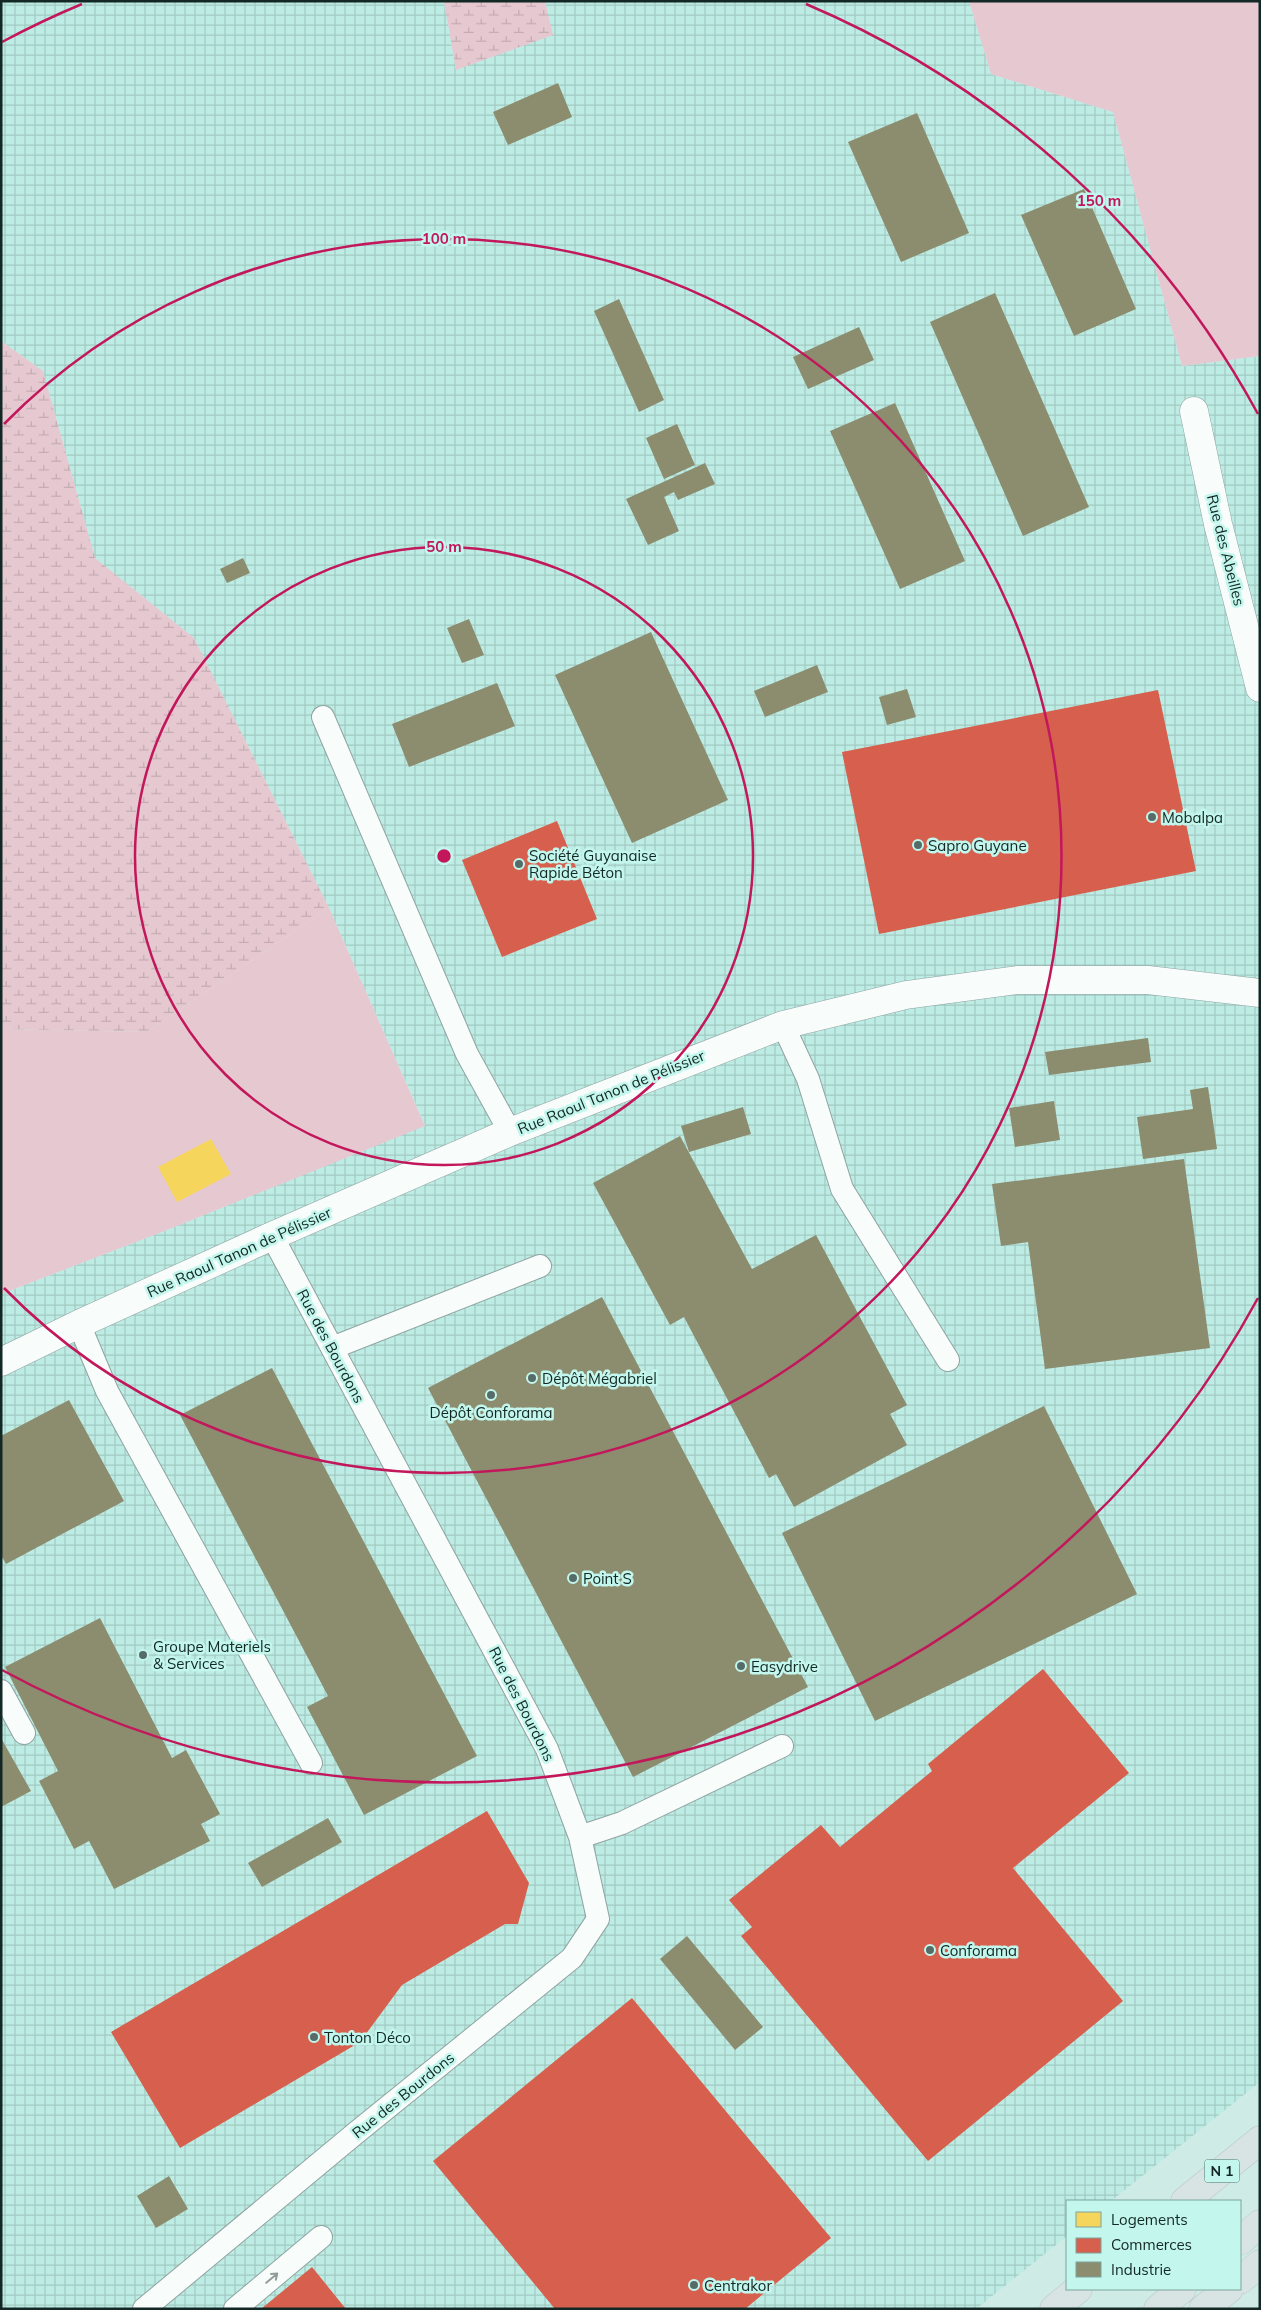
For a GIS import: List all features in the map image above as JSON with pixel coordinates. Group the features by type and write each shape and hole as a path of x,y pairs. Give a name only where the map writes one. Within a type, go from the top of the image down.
{"main road":[{"name":"N 1","path":"1186,2200 1260,2140"},
{"path":"1241,2240 1260,2224"},
{"path":"1241,2279 1260,2264"},
{"path":"1054,2309 1077,2290"},
{"path":"1158,2309 1181,2290"},
{"path":"1203,2309 1228,2290"}],"street":[{"name":"Rue des Abeilles","path":"1194,411 1218,524 1260,688"},
{"name":"Rue Raoul Tanon de Pélissier","path":"1,1362 79,1324 272,1236 510,1132 782,1024 906,995 1017,980 1148,980 1260,993"}],"lane":[{"path":"323,717 467,1054 510,1132"},
{"path":"782,1024 808,1079 842,1189 948,1360"},
{"name":"Rue des Bourdons","path":"144,2309 357,2132 572,1958 598,1919 580,1837 547,1749 272,1236"},
{"path":"332,1348 540,1266"},
{"path":"79,1324 107,1391 311,1763"},
{"path":"1,1691 24,1733"},
{"path":"580,1837 622,1823 782,1746"},
{"path":"234,2309 321,2237"}],"shaded area":[{"path":"1,1 444,1 456,70 552,35 545,1 969,1 991,74 1113,112 1182,366 1260,356 1260,2082 1112,2200 1066,2200 1066,2237 976,2309 1,2309 1,1294 162,1232 425,1125 329,908 194,638 95,558 43,371 1,341"}],"green space":[{"path":"444,1 545,1 553,35 456,70"},
{"path":"969,1 1260,1 1260,356 1182,366 1113,112 991,74"},
{"path":"1,341 43,371 95,558 194,638 329,908 147,1032 1,1029"},
{"path":"329,908 425,1126 162,1232 1,1294 1,1029 147,1032"}],"building: Logements":[{"path":"211,1139 231,1174 177,1202 158,1167"}],"building: Commerces":[{"path":"1158,690 1196,871 879,934 842,752"},
{"path":"557,821 597,919 502,957 462,860"},
{"path":"1043,1669 1129,1773 1013,1868 1123,2001 928,2161 741,1936 752,1927 729,1900 821,1825 840,1847 932,1771 928,1764"},
{"path":"487,1811 529,1883 518,1924 505,1924 402,1985 360,2042 180,2148 111,2032"},
{"path":"632,1998 831,2238 745,2309 555,2309 433,2161"},
{"path":"312,2267 346,2309 261,2309"}],"building: Industrie":[{"path":"558,83 572,117 508,145 493,112"},
{"path":"917,113 969,233 901,262 848,142"},
{"path":"1084,189 1136,309 1074,336 1021,215"},
{"path":"995,293 1089,507 1023,536 930,322"},
{"path":"619,299 664,400 639,412 594,311"},
{"path":"859,327 874,360 808,389 793,357"},
{"path":"895,403 965,561 900,589 830,431"},
{"path":"677,424 695,465 664,479 646,438"},
{"path":"705,463 715,484 678,500 674,492 664,497 679,531 648,545 626,499"},
{"path":"243,558 250,573 227,583 220,569"},
{"path":"469,619 484,655 462,663 447,628"},
{"path":"651,632 728,800 632,843 555,675"},
{"path":"817,665 828,692 765,717 754,691"},
{"path":"497,683 515,726 409,767 392,724"},
{"path":"907,689 916,717 887,725 879,697"},
{"path":"1148,1038 1151,1062 1049,1075 1045,1052"},
{"path":"1208,1087 1217,1149 1143,1159 1137,1117 1193,1109 1190,1090"},
{"path":"1054,1101 1060,1140 1015,1147 1009,1108"},
{"path":"743,1107 751,1134 689,1152 681,1126"},
{"path":"680,1136 752,1269 816,1235 907,1405 890,1414 907,1445 794,1507 776,1474 769,1478 684,1317 670,1325 593,1183"},
{"path":"1184,1159 1210,1348 1045,1369 1028,1242 1001,1246 992,1184"},
{"path":"602,1297 808,1687 633,1777 428,1388"},
{"path":"272,1368 477,1756 364,1815 307,1707 328,1696 180,1415"},
{"path":"69,1400 124,1501 6,1564 1,1555 1,1436"},
{"path":"1044,1406 1137,1594 875,1721 782,1533"},
{"path":"100,1618 172,1758 186,1750 220,1814 201,1824 210,1841 114,1889 89,1841 74,1849 39,1781 58,1771 5,1667"},
{"path":"1,1738 31,1791 1,1807"},
{"path":"328,1818 342,1842 262,1887 248,1863"},
{"path":"687,1936 763,2027 735,2050 660,1959"},
{"path":"169,2176 188,2209 156,2228 137,2196"}],"place":[{"name":"Mobalpa","path":"1152,817"},
{"name":"Sapro Guyane","path":"918,845"},
{"name":"Société Guyanaise Rapide Béton","path":"519,864"},
{"name":"Dépôt Mégabriel","path":"532,1378"},
{"name":"Dépôt Conforama","path":"491,1395"},
{"name":"Point S","path":"573,1578"},
{"name":"Groupe Materiels & Services","path":"143,1655"},
{"name":"Easydrive","path":"741,1666"},
{"name":"Conforama","path":"930,1950"},
{"name":"Tonton Déco","path":"314,2037"},
{"name":"Centrakor","path":"694,2285"}]}
